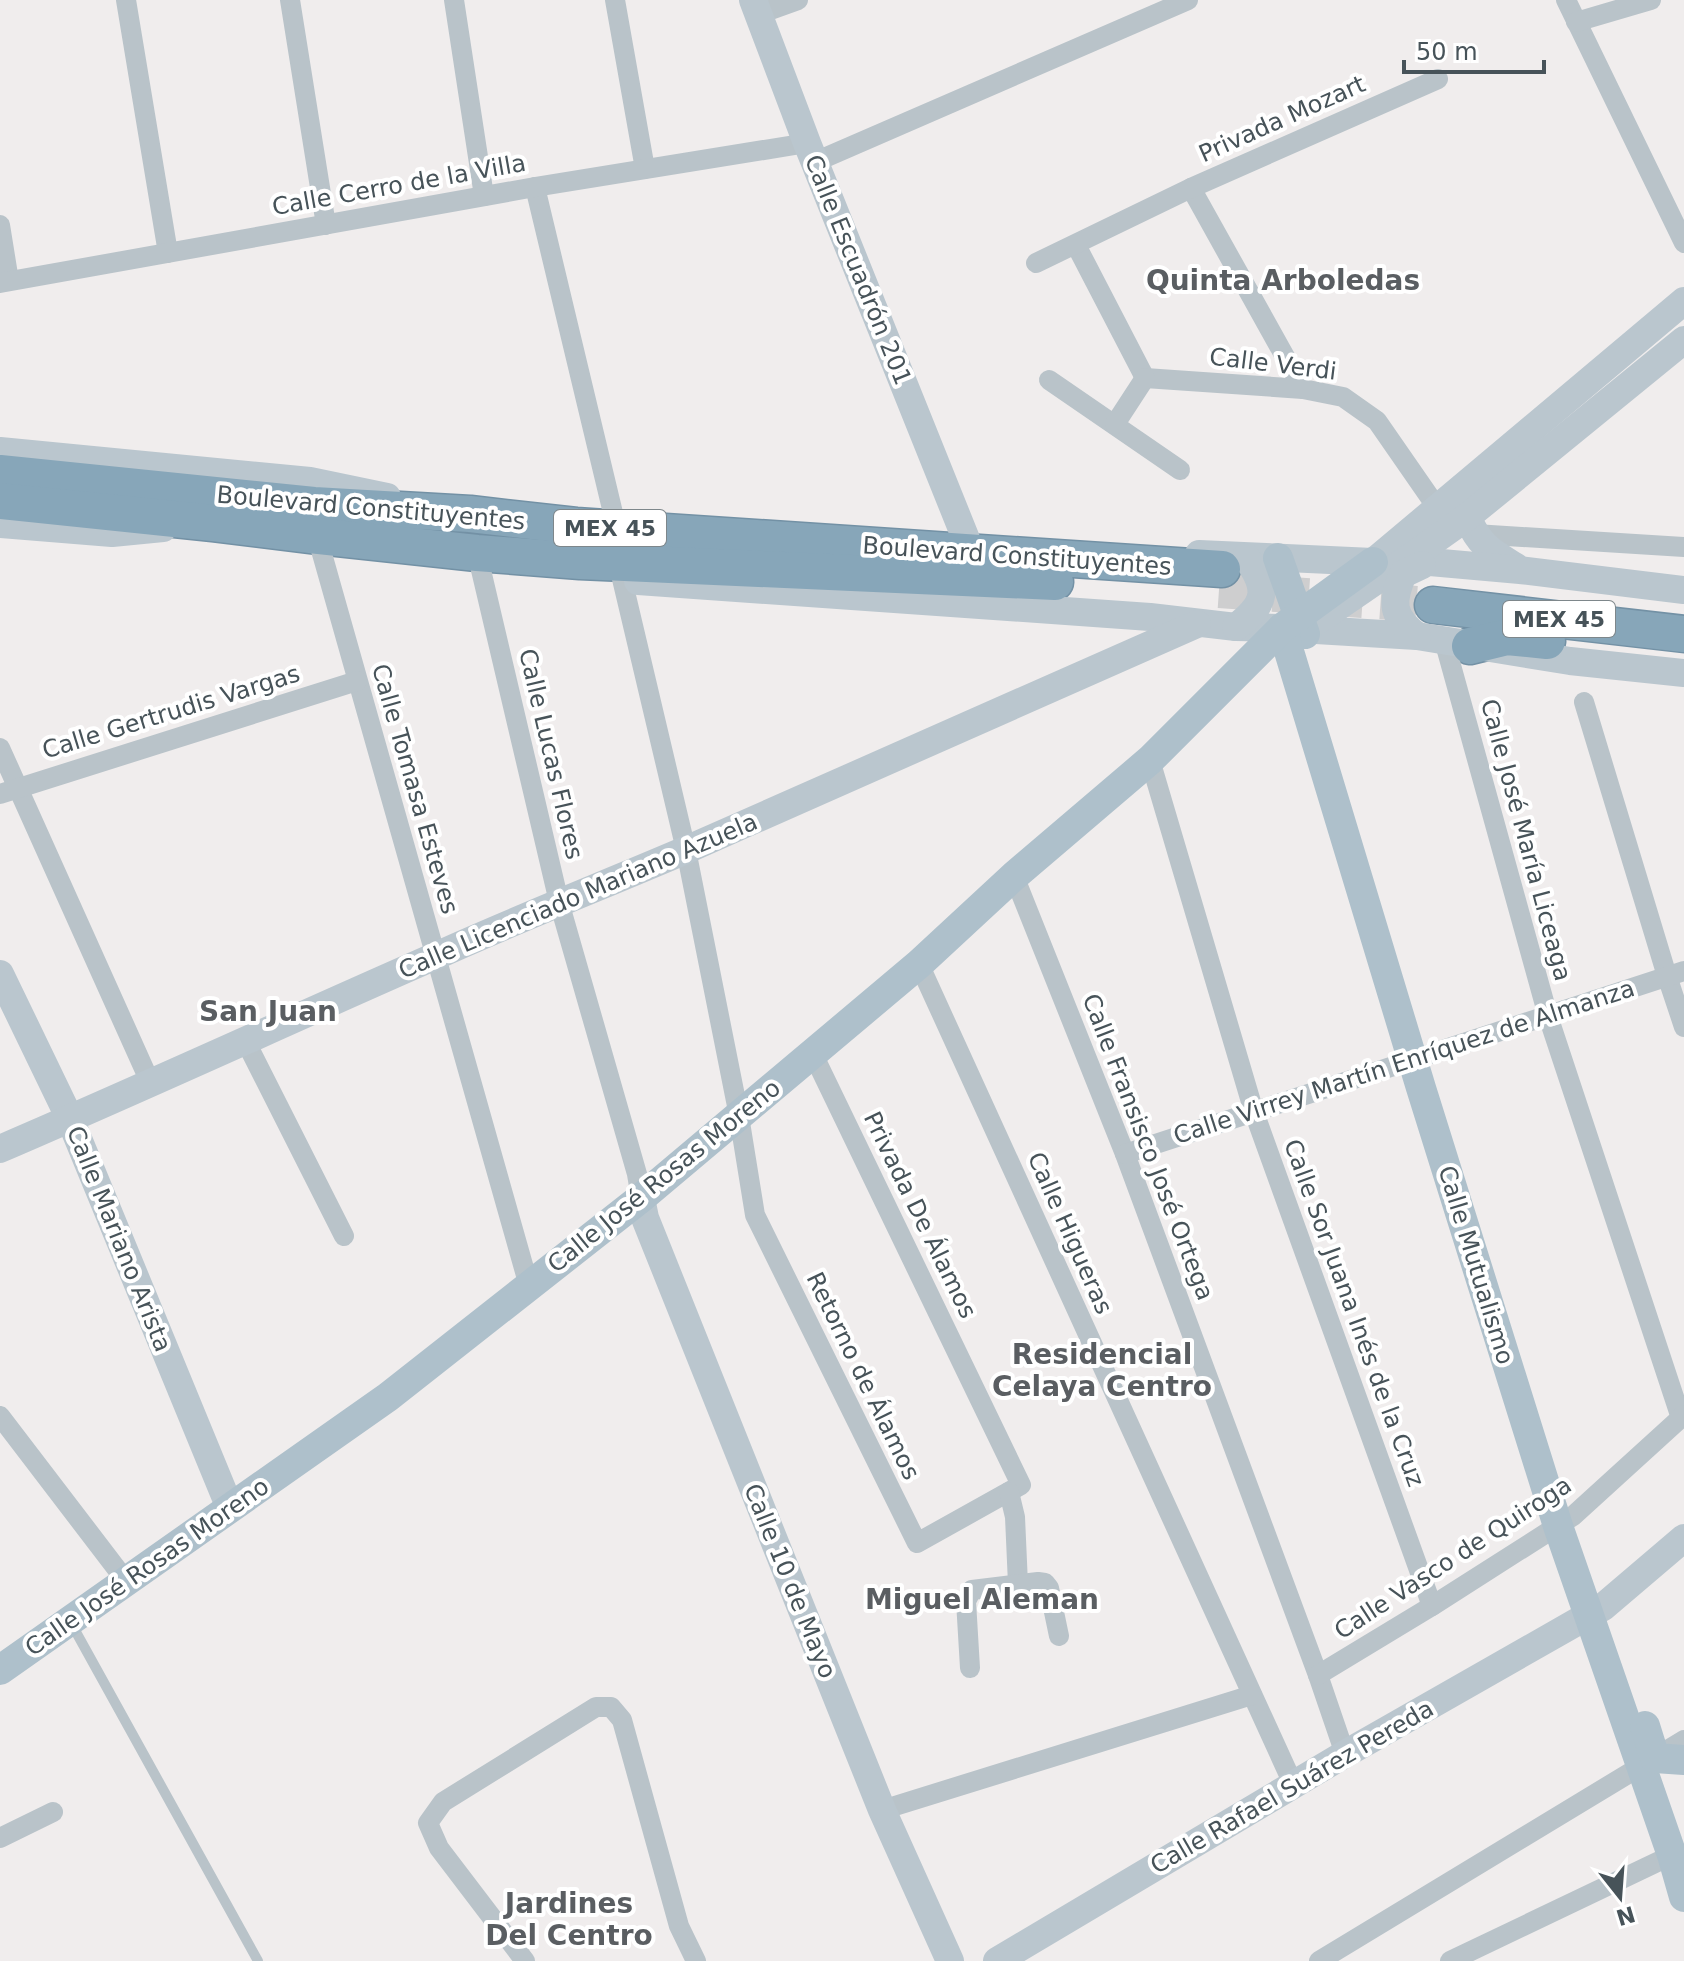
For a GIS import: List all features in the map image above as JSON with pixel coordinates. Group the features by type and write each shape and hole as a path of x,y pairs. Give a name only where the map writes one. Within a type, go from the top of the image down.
{"highway":[{"name":"Boulevard Constituyentes","path":"0,473 314,505 470,514 578,543"},
{"name":"Boulevard Constituyentes","path":"0,501 477,553 578,543 1229,572"},
{"name":"MEX 45","path":"1426,599 1684,610"},
{"name":"MEX 45","path":"1426,599 1684,634"},
{"path":"1426,599 1507,637 1684,655"}],"main road":[{"name":"Calle Mutualismo","path":"1278,558 1294,625 1421,1057 1566,1521 1596,1611 1660,1761 1672,1855 1684,1897"},
{"name":"Calle José Rosas Moreno","path":"0,1670 388,1397 641,1198 919,964 1014,876 1150,760 1294,625 1426,599"}],"street":[{"path":"126,0 168,253"},
{"path":"290,0 326,225"},
{"path":"454,0 484,196"},
{"path":"615,0 645,169"},
{"path":"756,7 798,0"},
{"name":"Calle Cerro de la Villa","path":"5,282 645,169 811,152 1188,0"},
{"path":"1566,0 1684,243"},
{"path":"1576,22 1651,0"},
{"name":"Calle Escuadrón 201","path":"756,7 966,539"},
{"name":"Privada Mozart","path":"1036,263 1191,188 1438,79"},
{"path":"535,187 613,513"},
{"path":"1191,188 1303,389"},
{"path":"0,225 5,282"},
{"path":"1076,245 1145,378 1115,424"},
{"path":"1426,599 1438,509 1684,301"},
{"path":"1426,599 1471,525 1684,340"},
{"name":"Calle Verdi","path":"1145,378 1303,389 1343,397 1377,421 1438,509"},
{"path":"1049,380 1180,470"},
{"path":"0,451 310,481 470,514"},
{"path":"1153,630 622,579 578,543 613,513 966,539 1229,572 1256,571 1262,597 1248,618 1236,627"},
{"path":"0,524 112,533 213,523"},
{"path":"1471,525 1684,547"},
{"path":"1471,525 1488,550 1520,570"},
{"name":"Calle Tomasa Esteves","path":"317,536 529,1286"},
{"name":"Calle Lucas Flores","path":"477,553 559,902 637,1174 641,1198"},
{"path":"1229,572 1278,558 1426,599 1570,661 1684,673"},
{"path":"1236,627 1294,625 1426,599 1520,570 1684,590"},
{"path":"622,579 686,850 739,1116"},
{"name":"Calle José María Liceaga","path":"1426,599 1548,1016 1682,1416"},
{"name":"Calle Licenciado Mariano Azuela","path":"0,1149 435,956 686,850 1153,630 1197,624 1236,627"},
{"name":"Calle Gertrudis Vargas","path":"9,791 357,681"},
{"path":"1584,702 1675,974 1684,1027"},
{"path":"0,748 9,791 150,1082"},
{"name":"Calle Sor Juana Inés de la Cruz","path":"1150,760 1254,1112 1432,1606"},
{"name":"Calle Fransisco José Ortega","path":"1014,876 1125,1154 1345,1754"},
{"name":"Calle Higueras","path":"919,964 1294,1786"},
{"name":"Calle Mariano Arista","path":"0,974 70,1119 230,1508"},
{"name":"Calle Virrey Martín Enríquez de Almanza","path":"1125,1154 1675,974"},
{"path":"246,1042 344,1236"},
{"name":"Privada De Álamos","path":"813,1054 1015,1488 1018,1584"},
{"name":"Retorno de Álamos","path":"739,1116 755,1215 917,1543 1015,1488"},
{"name":"Calle 10 de Mayo","path":"641,1198 645,1218 882,1810 950,1961"},
{"path":"0,1416 126,1581"},
{"name":"Calle Vasco de Quiroga","path":"1318,1675 1566,1521 1682,1416"},
{"name":"Calle Rafael Suárez Pereda","path":"997,1961 1345,1754 1596,1611 1684,1538"},
{"path":"970,1668 966,1601 972,1590 1045,1583 1049,1588 1059,1636"},
{"path":"882,1810 1252,1695"},
{"path":"525,1961 439,1848 428,1823 443,1802 596,1707 611,1707 622,1720 679,1926 696,1961"},
{"path":"1319,1961 1660,1761 1684,1740"},
{"path":"0,1838 53,1812"},
{"path":"1450,1961 1672,1855"}],"lane":[{"path":"70,1621 258,1961"}],"tunnel":[{"path":"1219,590 1433,605"}],"district":[{"name":"Quinta Arboledas","path":"1283,280"},
{"name":"San Juan","path":"268,1011"},
{"name":"Residencial Celaya Centro","path":"1102,1370"},
{"name":"Miguel Aleman","path":"982,1599"},
{"name":"Jardines Del Centro","path":"569,1919"}]}
